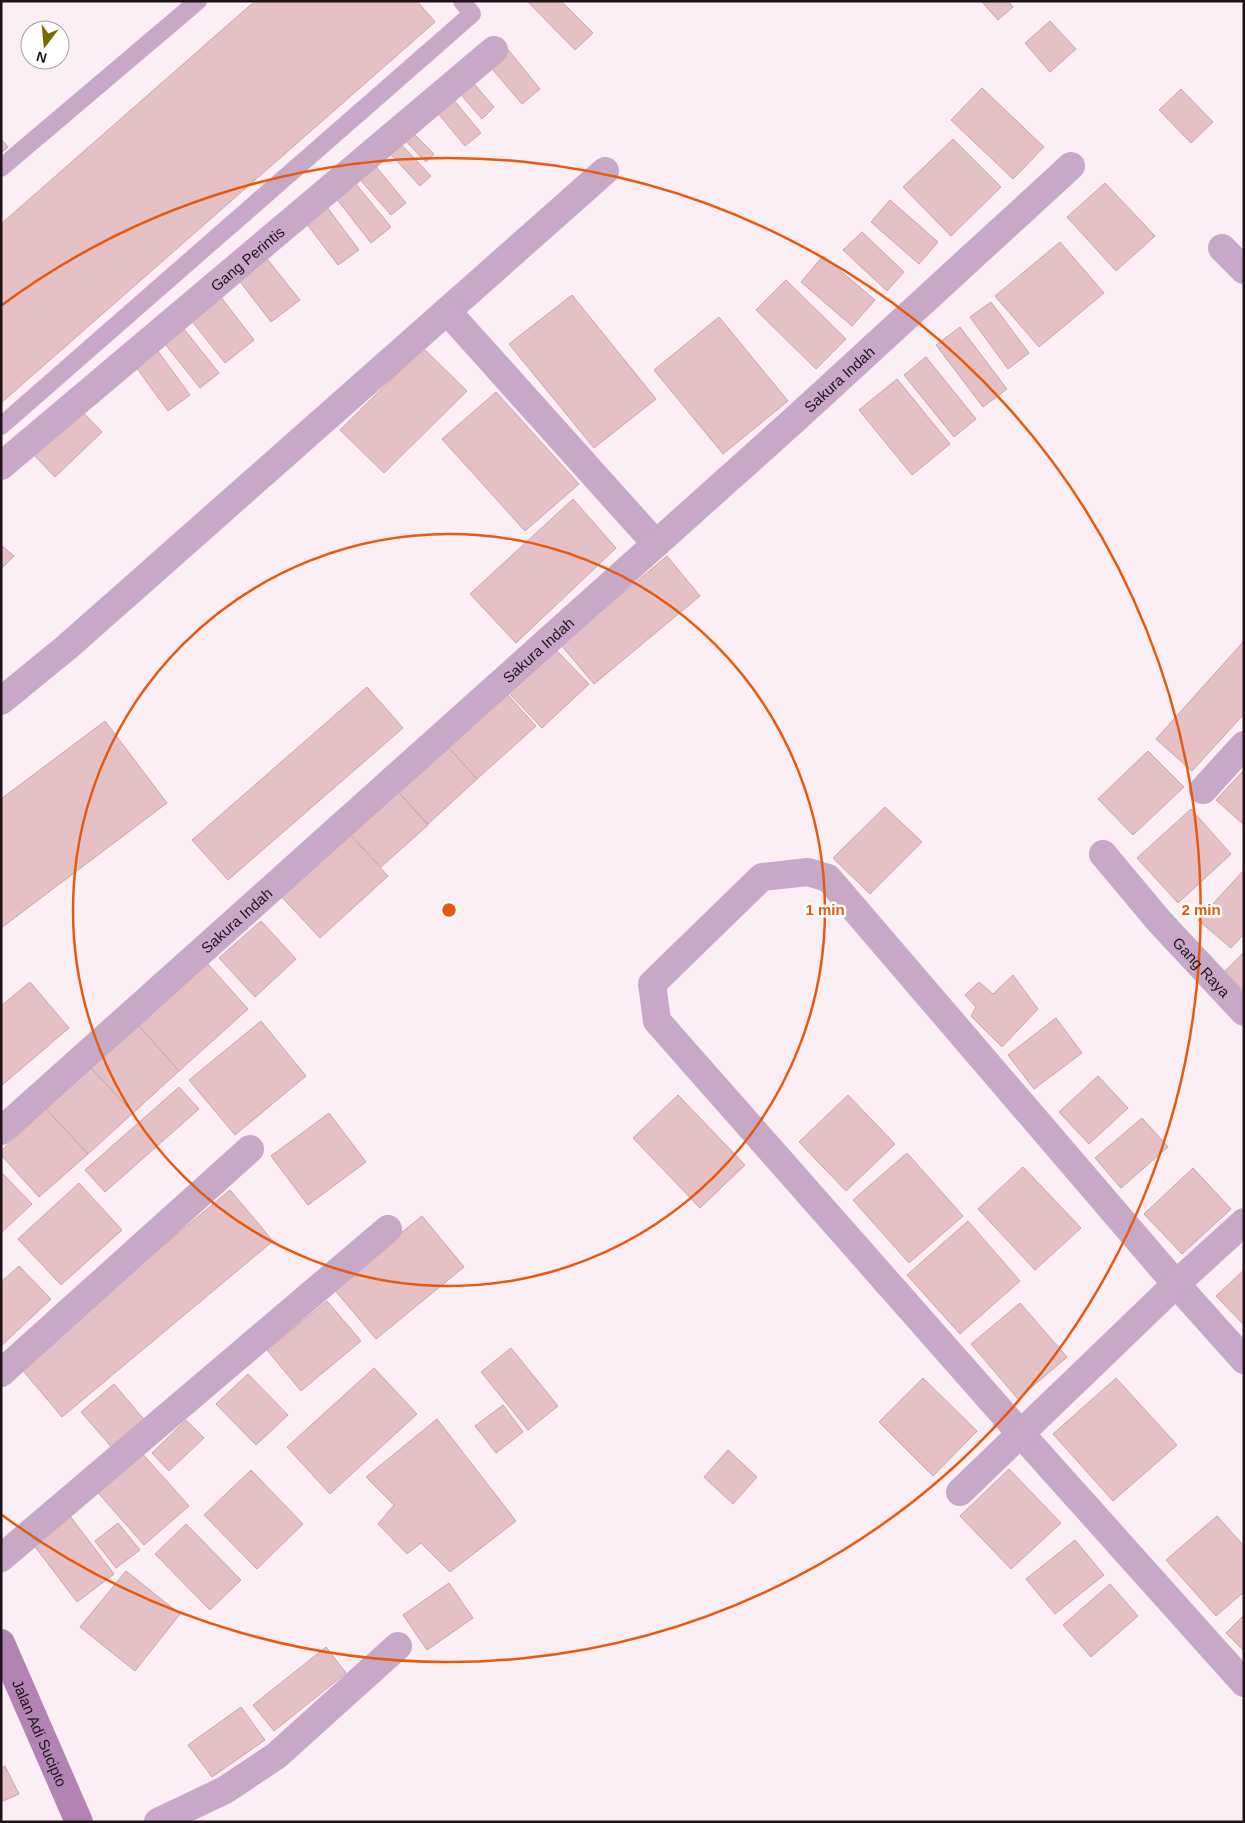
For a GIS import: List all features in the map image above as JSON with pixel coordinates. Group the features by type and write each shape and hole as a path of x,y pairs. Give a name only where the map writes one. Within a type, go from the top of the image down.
{"main road":[{"name":"Jalan Adi Sucipto","path":"1,1643 79,1822"}],"street":[{"name":"Gang Perintis","path":"1,466 494,50"},
{"name":"Sakura Indah","path":"1,1131 792,422 1071,166"},
{"path":"1,701 67,647 605,171"},
{"path":"1222,248 1244,270"},
{"path":"447,311 656,544"},
{"path":"1203,790 1244,745"},
{"name":"Gang Raya","path":"1103,854 1159,921 1244,1012"},
{"path":"1244,1360 1176,1284 828,878 808,872 762,877 652,984 657,1021 1021,1434 1244,1683"},
{"path":"1,1373 250,1149"},
{"path":"960,1492 1176,1284 1244,1222"},
{"path":"1,1558 388,1229"},
{"path":"158,1822 225,1790 276,1756 398,1646"}],"lane":[{"path":"1,168 198,1"},
{"path":"1,426 472,14 462,1"}],"building":[{"path":"255,1 417,1 435,22 1,403 1,224"},
{"path":"527,1 561,1 593,33 575,50"},
{"path":"981,1 1008,1 1013,7 998,20"},
{"path":"1050,21 1076,49 1050,72 1025,43"},
{"path":"506,47 540,89 522,104 487,63"},
{"path":"469,78 494,107 482,119 456,89"},
{"path":"982,88 1044,147 1013,179 951,120"},
{"path":"1181,89 1213,122 1191,143 1159,110"},
{"path":"448,93 481,133 465,146 432,106"},
{"path":"407,127 434,154 426,162 399,134"},
{"path":"395,138 431,176 420,186 385,148"},
{"path":"1,139 8,147 1,153"},
{"path":"953,139 1001,187 951,236 903,187"},
{"path":"373,163 406,203 391,215 357,176"},
{"path":"351,178 391,227 371,243 332,193"},
{"path":"1105,183 1155,236 1116,271 1067,217"},
{"path":"890,200 938,242 919,264 871,222"},
{"path":"324,203 359,250 338,265 303,219"},
{"path":"862,232 904,272 887,291 843,250"},
{"path":"1060,242 1104,293 1039,347 995,296"},
{"path":"263,254 300,300 271,322 235,275"},
{"path":"823,256 875,300 852,326 801,282"},
{"path":"786,280 846,339 816,369 756,310"},
{"path":"217,292 254,340 225,363 187,315"},
{"path":"572,295 656,399 594,448 509,344"},
{"path":"991,302 1029,353 1008,369 970,317"},
{"path":"719,317 788,401 723,454 654,370"},
{"path":"960,327 1007,389 983,407 936,345"},
{"path":"184,329 219,373 200,388 165,344"},
{"path":"152,343 190,395 168,411 130,359"},
{"path":"423,348 467,391 384,473 340,430"},
{"path":"926,357 976,419 954,437 904,375"},
{"path":"897,379 950,444 912,475 859,410"},
{"path":"496,392 579,484 525,531 442,439"},
{"path":"77,406 102,432 55,477 30,451"},
{"path":"573,499 616,548 516,643 470,594"},
{"path":"1,545 14,556 1,569"},
{"path":"667,556 700,596 594,684 561,645"},
{"path":"1244,641 1244,714 1192,771 1156,739"},
{"path":"556,650 589,684 542,728 509,693"},
{"path":"367,687 403,728 228,880 192,840"},
{"path":"507,694 536,726 477,779 449,748"},
{"path":"105,721 167,803 1,928 1,799"},
{"path":"449,748 477,779 428,824 399,793"},
{"path":"1148,751 1184,787 1133,835 1098,799"},
{"path":"1244,770 1244,825 1216,800"},
{"path":"398,792 428,825 381,867 351,835"},
{"path":"885,807 922,842 870,894 833,858"},
{"path":"1191,809 1231,854 1178,903 1137,858"},
{"path":"345,830 388,876 320,938 277,892"},
{"path":"1244,870 1244,934 1231,948 1198,920"},
{"path":"261,921 296,959 255,997 219,958"},
{"path":"1244,952 1244,998 1221,975"},
{"path":"207,963 248,1009 179,1071 139,1026"},
{"path":"1013,975 1038,1009 1002,1047 971,1016 976,1007 965,995 979,982 993,994"},
{"path":"30,982 69,1028 1,1086 1,1006"},
{"path":"1056,1018 1082,1053 1034,1089 1008,1055"},
{"path":"261,1021 306,1076 235,1135 189,1080"},
{"path":"139,1026 179,1071 133,1113 91,1068"},
{"path":"91,1068 133,1113 88,1154 46,1109"},
{"path":"1098,1076 1128,1108 1089,1144 1059,1112"},
{"path":"179,1087 199,1109 105,1192 85,1170"},
{"path":"678,1095 745,1165 700,1208 633,1138"},
{"path":"848,1095 895,1144 846,1191 799,1142"},
{"path":"46,1109 88,1154 39,1197 1,1155 1,1151"},
{"path":"329,1113 366,1162 308,1205 271,1156"},
{"path":"1142,1118 1168,1147 1121,1188 1095,1158"},
{"path":"907,1153 963,1216 909,1263 853,1200"},
{"path":"1023,1167 1081,1228 1035,1270 978,1209"},
{"path":"1193,1168 1231,1209 1182,1254 1144,1214"},
{"path":"1,1172 32,1204 1,1233"},
{"path":"79,1183 122,1230 61,1285 18,1239"},
{"path":"230,1190 273,1241 62,1417 19,1366"},
{"path":"422,1216 464,1267 376,1339 333,1288"},
{"path":"968,1221 1020,1281 960,1334 907,1275"},
{"path":"19,1266 51,1299 1,1346 1,1282"},
{"path":"1244,1270 1244,1325 1216,1296"},
{"path":"327,1301 361,1341 301,1391 267,1350"},
{"path":"1020,1303 1067,1357 1018,1399 971,1344"},
{"path":"511,1348 558,1406 528,1430 481,1372"},
{"path":"374,1368 417,1414 330,1494 287,1447"},
{"path":"248,1374 288,1415 256,1445 216,1404"},
{"path":"923,1378 977,1431 933,1476 879,1422"},
{"path":"1116,1378 1177,1445 1113,1501 1053,1434"},
{"path":"114,1384 147,1423 115,1451 81,1412"},
{"path":"503,1405 523,1432 496,1453 475,1426"},
{"path":"437,1419 516,1521 450,1572 421,1543 407,1554 378,1524 394,1505 366,1477"},
{"path":"186,1420 204,1438 169,1471 152,1453"},
{"path":"139,1450 189,1506 144,1545 94,1488"},
{"path":"728,1450 757,1477 733,1504 704,1477"},
{"path":"1009,1469 1061,1523 1011,1569 960,1516"},
{"path":"251,1470 303,1524 257,1569 204,1515"},
{"path":"67,1512 114,1574 77,1602 30,1540"},
{"path":"1217,1516 1244,1546 1244,1592 1216,1616 1166,1560"},
{"path":"118,1523 140,1550 116,1568 95,1541"},
{"path":"186,1524 241,1580 210,1610 155,1554"},
{"path":"1075,1540 1104,1575 1055,1614 1026,1579"},
{"path":"126,1571 180,1614 135,1671 80,1627"},
{"path":"449,1583 473,1618 427,1650 403,1615"},
{"path":"1110,1584 1138,1616 1091,1657 1063,1625"},
{"path":"1244,1615 1244,1651 1226,1633"},
{"path":"326,1647 346,1673 274,1731 253,1705"},
{"path":"241,1707 265,1740 212,1777 188,1745"},
{"path":"5,1766 19,1794 1,1802 1,1768"}]}
